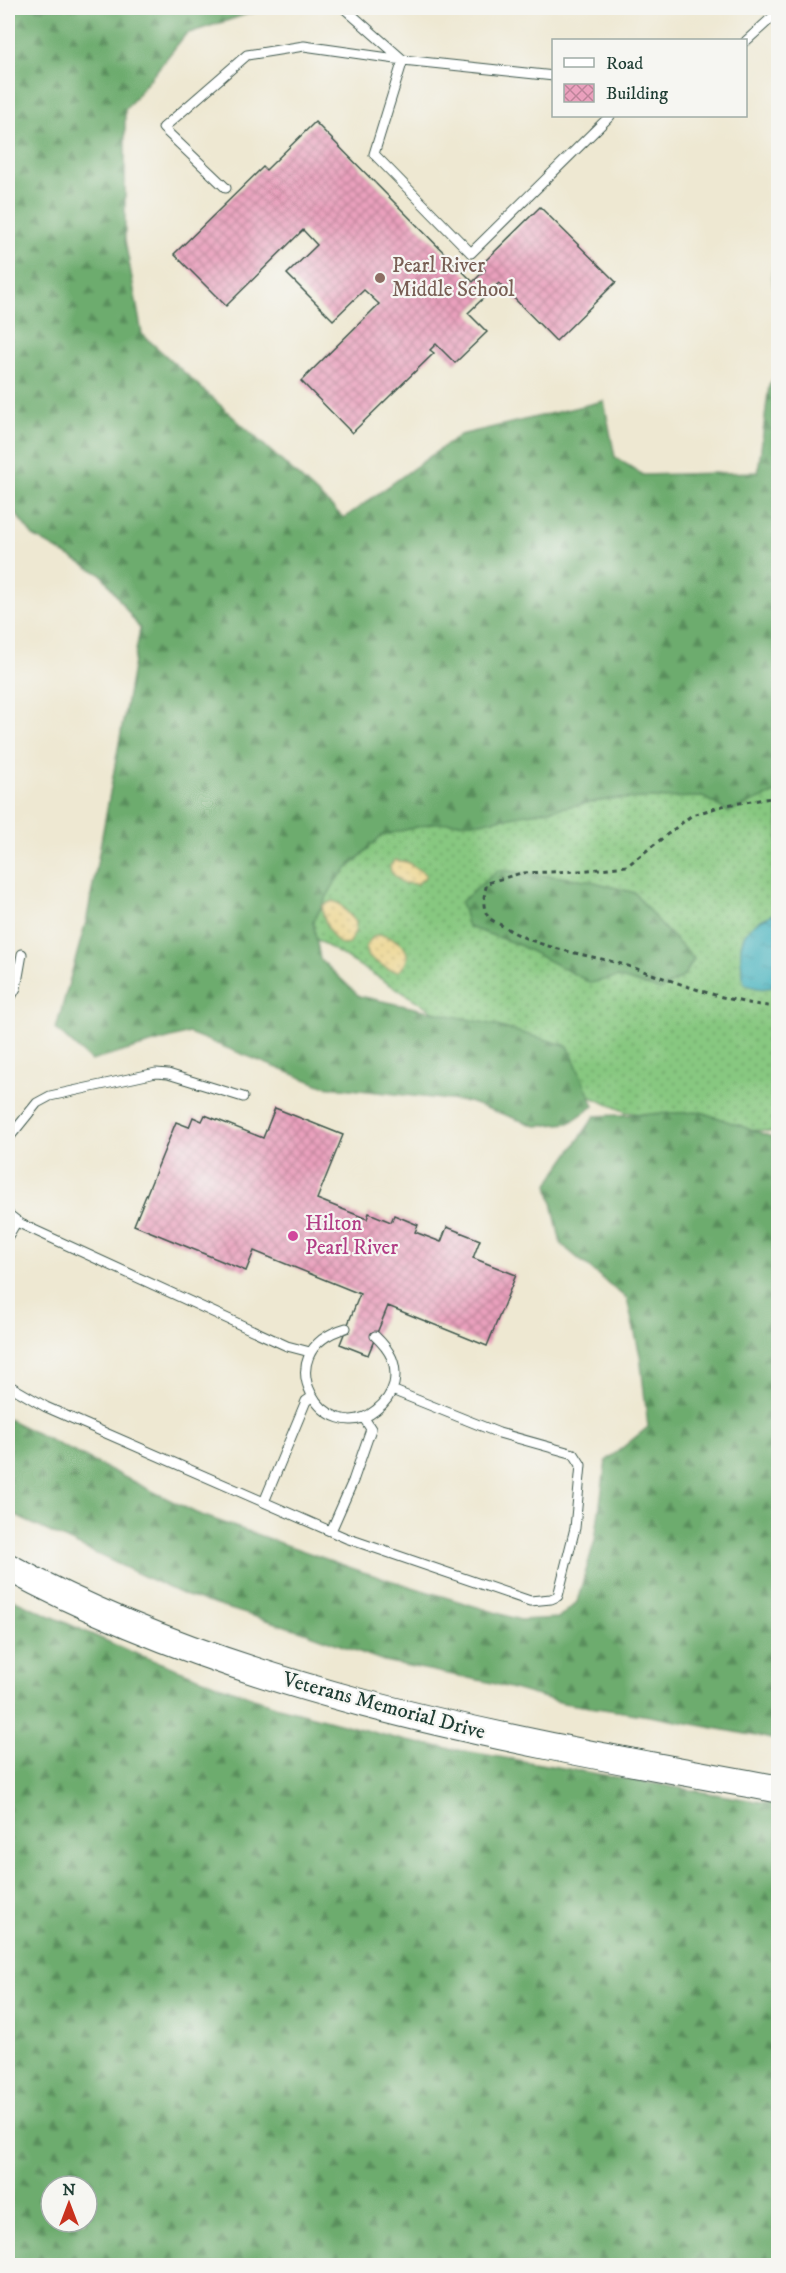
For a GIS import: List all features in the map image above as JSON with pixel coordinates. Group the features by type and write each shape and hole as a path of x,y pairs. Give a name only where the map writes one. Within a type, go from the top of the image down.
{"street":[{"name":"Veterans Memorial Drive","path":"8,1567 65,1596 156,1636 252,1670 347,1699 501,1736 778,1789"}],"lane":[{"path":"344,8 403,60"},
{"path":"747,40 778,12"},
{"path":"226,188 163,128 247,55 304,46 403,60 552,76"},
{"path":"403,60 374,154 471,253 609,117"},
{"path":"8,1002 16,988 22,954"},
{"path":"8,1139 37,1103 50,1096 156,1073 168,1074 243,1097"},
{"path":"8,1214 17,1221 287,1346 310,1352"},
{"path":"8,1236 17,1221"},
{"path":"346,1328 332,1332 319,1340 310,1352 305,1366 305,1381 312,1397 319,1407 331,1415 346,1419 364,1418 385,1402 393,1390 396,1375 393,1360 387,1346 375,1336"},
{"path":"8,1385 46,1407 331,1531 530,1601 558,1596 575,1528 581,1465 574,1454 499,1433 393,1390"},
{"path":"264,1502 306,1401 312,1397"},
{"path":"331,1531 371,1429 364,1418"}],"path":[{"path":"778,797 726,805 692,815 627,866 580,871 522,873 487,883 483,900 489,918 510,931 558,949 626,966 711,995 754,1005 778,1007"}],"green space":[{"path":"8,8 266,8 186,34 125,110 125,240 142,334 344,518 460,435 604,401 615,457 643,475 758,472 769,386 778,370 778,792 728,812 703,797 610,799 483,822 433,823 381,836 337,879 313,922 320,959 359,996 490,1024 568,1046 594,1106 569,1123 536,1126 469,1102 323,1086 189,1033 91,1061 56,1029 87,918 140,629 102,575 33,536 8,504"},
{"path":"778,235 778,290 774,289 772,274"},
{"path":"778,764 778,1133 626,1112 531,1071 257,903 386,796"},
{"path":"498,870 587,880 635,893 660,924 694,959 683,977 660,990 617,977 591,983 517,944 468,927 461,902"},
{"path":"701,1112 778,1139 778,1740 650,1716 563,1703 488,1682 384,1661 305,1632 184,1595 20,1518 8,1508 8,1419 196,1513 363,1572 520,1620 559,1618 577,1602 595,1540 606,1461 648,1427 640,1355 627,1299 561,1244 548,1184 595,1116"},
{"path":"8,1597 129,1651 275,1706 406,1741 778,1805 778,2265 8,2265"}],"sand":[{"path":"395,860 407,862 425,874 425,877 417,884 402,883 391,872 390,866"},
{"path":"333,901 340,904 356,922 355,932 349,944 339,943 325,922 323,905"},
{"path":"377,935 392,938 407,952 405,965 399,971 387,968 368,957 367,944"}],"water":[{"path":"778,912 778,985 765,988 753,987 744,983 741,957 743,939 754,924"}],"building":[{"name":"Pearl River Middle School","path":"315,122 473,282 485,270 481,265 540,207 616,282 556,341 499,283 468,313 487,332 455,363 436,344 430,350 434,353 352,433 301,381 379,304 364,290 333,320 287,274 317,245 303,230 226,306 174,254 263,167 266,170"},
{"name":"Hilton Pearl River","path":"275,1108 343,1135 317,1199 367,1219 369,1213 391,1222 394,1215 418,1225 415,1232 441,1242 447,1227 480,1240 473,1258 516,1275 487,1346 388,1306 368,1355 340,1344 360,1294 254,1251 246,1271 134,1225 176,1122 189,1127 193,1117 202,1121 205,1115 263,1138"}],"place":[{"name":"Pearl River Middle School","path":"380,278"},
{"name":"Hilton Pearl River","path":"293,1236"}]}
